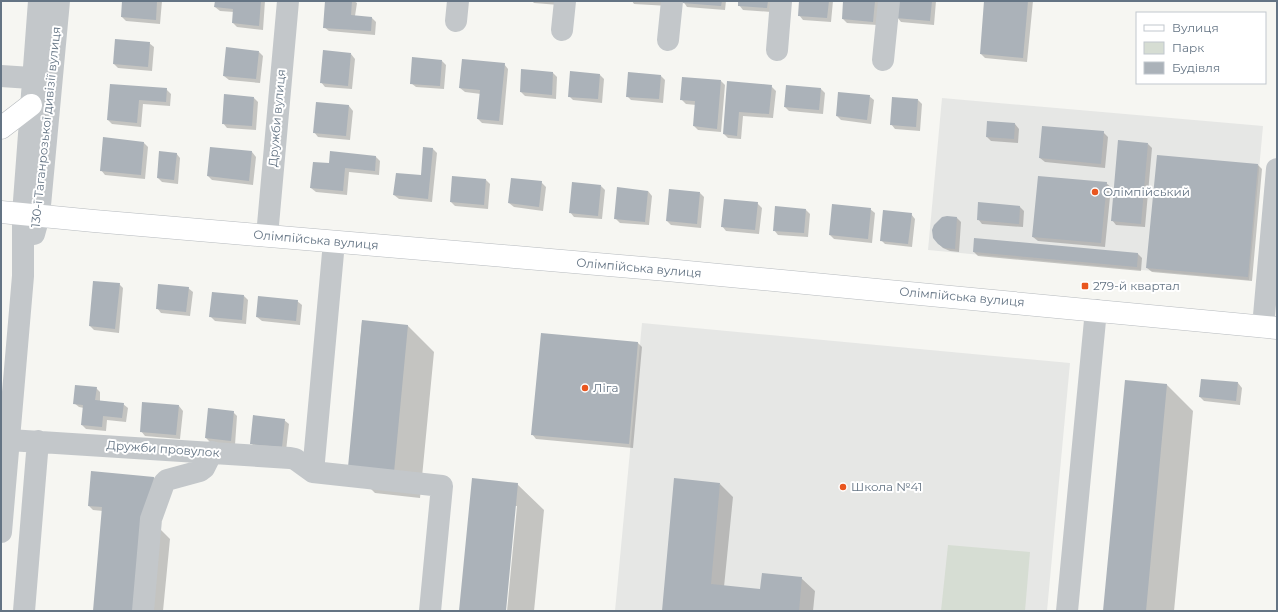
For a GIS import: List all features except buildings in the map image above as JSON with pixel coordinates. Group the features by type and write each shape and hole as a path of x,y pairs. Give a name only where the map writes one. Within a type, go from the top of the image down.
{"main road":[{"path":"1,128 31,105"},
{"name":"Олімпійська вулиця","path":"1,212 675,271 1096,310 1270,328"}],"street":[{"name":"130-ї Таганрозької дивізії вулиця","path":"1,532 23,276 31,215 42,79 39,1"},
{"name":"130-ї Таганрозької дивізії вулиця","path":"31,215 31,105 42,79 59,1"},
{"name":"Дружби вулиця","path":"267,236 288,1"},
{"path":"562,30 565,1"},
{"path":"668,40 672,1"},
{"path":"777,50 781,1"},
{"path":"883,60 889,1"},
{"path":"1,76 42,79"},
{"path":"1270,328 1277,174"},
{"path":"334,242 313,472 442,486 430,611"},
{"path":"1067,611 1096,310"},
{"name":"Дружби провулок","path":"9,440 290,458 313,472"},
{"path":"24,611 38,441"},
{"path":"144,611 151,519 164,483 167,480 200,471 204,468 212,452"}],"shaded area":[{"name":"Олімпійський","path":"942,98 1263,126 1249,280 928,250"},
{"name":"Школа №41","path":"642,323 1070,363 1047,611 615,611"}],"green space":[{"path":"948,545 1030,552 1025,611 941,611"}],"place":[{"name":"Олімпійський","path":"1095,192"},
{"name":"279-й квартал","path":"1085,286"},
{"name":"Ліга","path":"585,388"},
{"name":"Школа №41","path":"843,487"}]}
